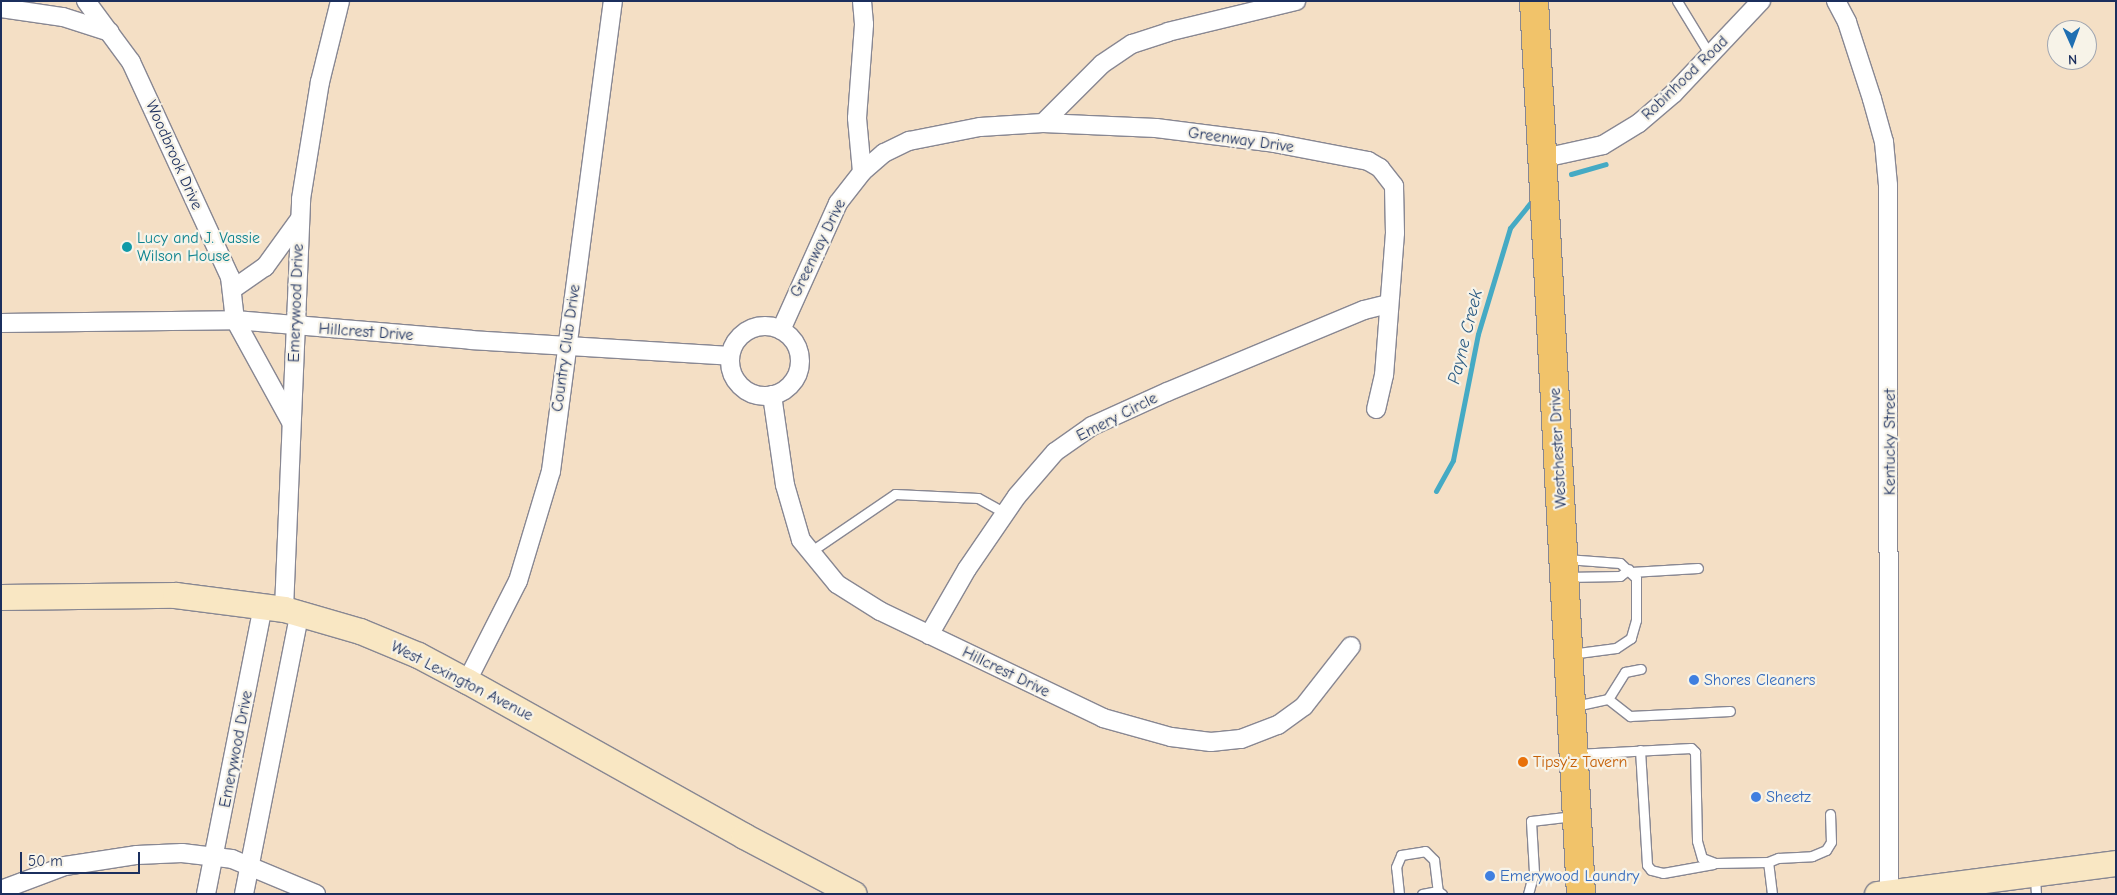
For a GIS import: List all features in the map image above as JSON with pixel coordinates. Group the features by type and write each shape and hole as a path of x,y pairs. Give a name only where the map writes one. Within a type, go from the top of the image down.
{"main road":[{"name":"Westchester Drive","path":"1534,1 1544,158 1567,655 1581,894"}],"street":[{"name":"Woodbrook Drive","path":"86,1 131,62 233,289 235,320"},
{"name":"Emerywood Drive","path":"244,894 250,865 282,608 300,220 308,146 340,1"},
{"name":"Country Club Drive","path":"467,681 518,581 540,514 550,471 613,1"},
{"path":"862,1 864,24 857,118 862,172"},
{"path":"1043,123 1102,64 1132,44 1168,32 1296,1"},
{"name":"Robinhood Road","path":"1544,158 1603,145 1639,123 1710,56 1761,1"},
{"name":"Kentucky Street","path":"1836,1 1847,22 1872,99 1884,142 1888,185 1881,893"},
{"path":"1,8 63,17 110,32"},
{"name":"Greenway Drive","path":"781,330 838,203 862,172 884,153 909,141 980,127 1043,123 1156,128 1274,143 1368,161 1389,178 1396,200 1384,375 1376,409"},
{"path":"233,289 265,267 300,220"},
{"name":"Emery Circle","path":"929,635 967,569 1005,513 1056,452 1092,426 1220,369 1364,310 1388,304"},
{"path":"235,320 291,422"},
{"name":"Hillcrest Drive","path":"1,323 235,320 568,346 730,356"},
{"path":"759,326 781,330 798,347 800,359 793,382 772,395 750,392 734,378 730,356 736,340 749,330 759,326"},
{"name":"Hillcrest Drive","path":"772,395 785,485 801,540 837,584 929,635 1103,718 1171,737 1211,742 1240,739 1278,725 1304,706 1351,646"},
{"name":"West Lexington Avenue","path":"1,597 175,595 282,608 369,634 418,655 467,681 744,836 854,894"},
{"name":"Emerywood Drive","path":"206,894 214,856 282,608"},
{"path":"1,890 64,866 106,858 182,853 214,856 250,865 316,894"},
{"path":"1881,893 2035,884 2116,863"}],"lane":[{"path":"1677,1 1710,56"},
{"path":"810,552 895,494 978,498 1005,513"},
{"path":"1563,568 1620,562 1636,578 1636,620 1632,638 1616,648 1567,655"},
{"path":"1563,568 1620,576 1630,571 1698,568"},
{"path":"1570,707 1608,699 1625,672 1641,669"},
{"path":"1608,699 1630,716 1730,711"},
{"path":"1573,754 1691,748 1695,752 1697,841 1702,858 1715,863"},
{"path":"1640,750 1647,865 1651,870 1663,873 1715,863 1768,862 1778,858 1812,856 1826,850 1831,842 1830,814"},
{"path":"1528,894 1534,872 1531,821 1577,816"},
{"path":"1399,894 1396,867 1401,855 1425,852 1434,860 1440,893 1422,894"},
{"path":"1768,862 1772,894"}],"waterway":[{"name":"Payne Creek","path":"1571,174 1606,164"},
{"name":"Payne Creek","path":"1436,491 1453,460 1478,334 1510,228 1535,197"}],"place":[{"name":"Lucy and J. Vassie Wilson House","path":"127,247"},
{"name":"Shores Cleaners","path":"1694,680"},
{"name":"Tipsy'z Tavern","path":"1523,762"},
{"name":"Sheetz","path":"1756,797"},
{"name":"Emerywood Laundry","path":"1490,876"}]}
